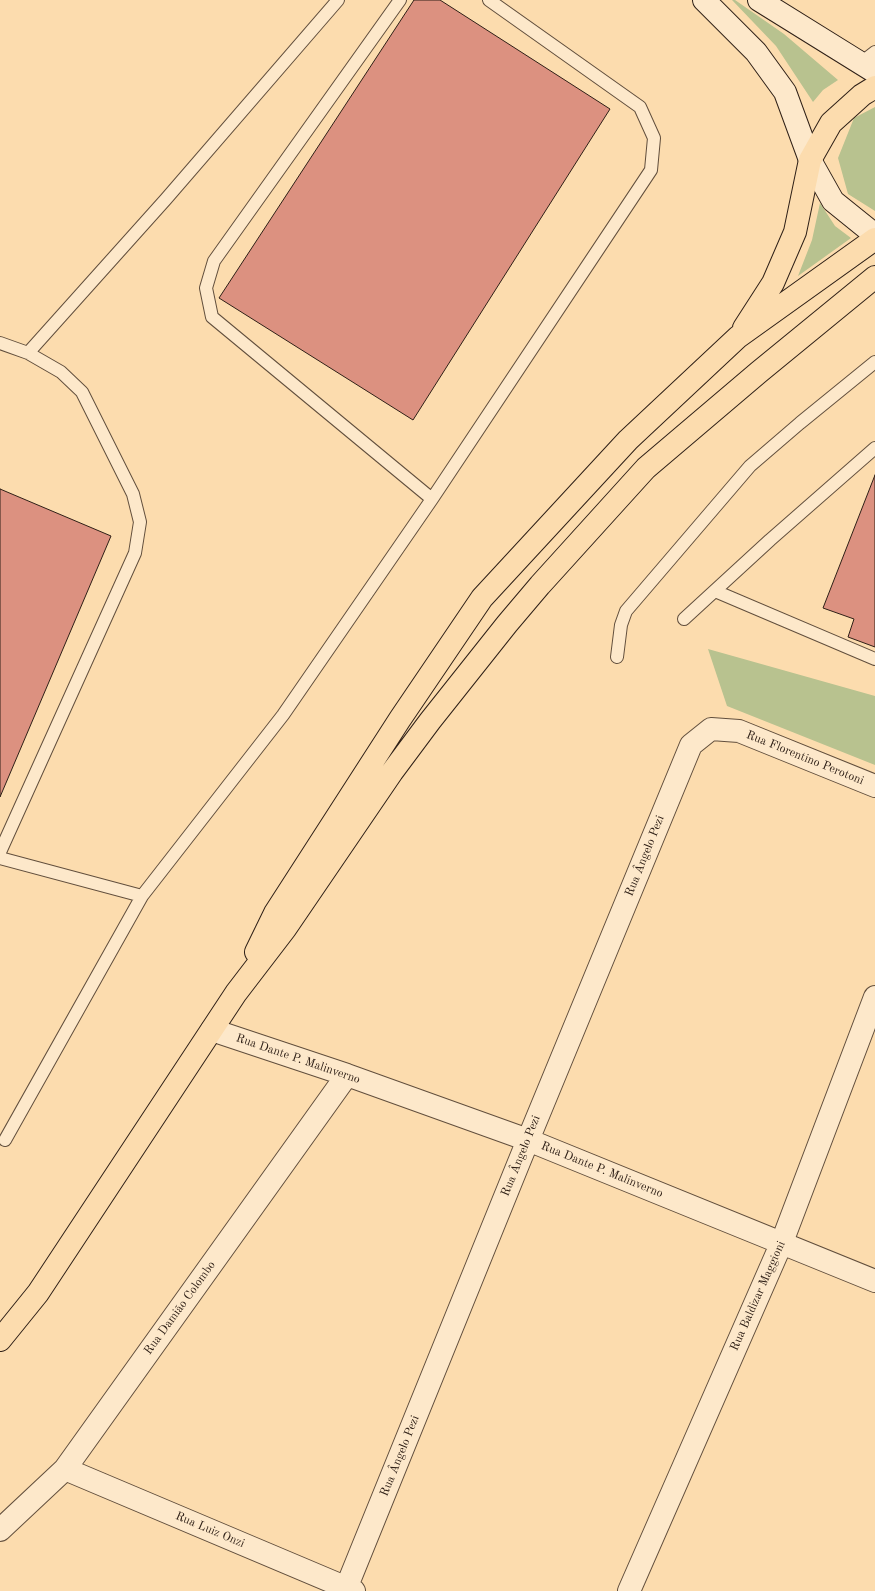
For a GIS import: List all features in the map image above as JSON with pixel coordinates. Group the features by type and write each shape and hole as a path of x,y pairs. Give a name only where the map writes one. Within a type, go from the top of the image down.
{"highway":[{"path":"738,338 773,283 795,232 810,160 831,123 862,95 875,87"},
{"path":"236,992 275,913 400,720 482,598 628,440 738,338 875,239"},
{"path":"0,1340 38,1292 236,992 285,929 400,761 440,708 540,585 646,468 759,372 875,277"}],"street":[{"path":"704,0 756,52 785,92 810,160 832,201 875,235"},
{"path":"759,0 870,62"},
{"name":"Rua Florentino Perotoni","path":"711,729 739,731 875,786"},
{"name":"Rua Ângelo Pezi","path":"349,1590 528,1140 691,745 711,729"},
{"name":"Rua Baldizar Maggioni","path":"629,1591 782,1242 875,997"},
{"name":"Rua Dante P. Malinverno","path":"212,1030 347,1075 528,1140 875,1281"},
{"name":"Rua Damião Colombo","path":"0,1530 65,1469 347,1075"},
{"name":"Rua Luiz Onzi","path":"65,1469 349,1590"}],"lane":[{"path":"28,353 166,199 338,0"},
{"path":"400,0 214,261 206,288 212,317 432,499"},
{"path":"5,1140 142,896 283,715 432,499 651,170 654,138 640,107 489,0"},
{"path":"0,343 28,353 61,372 82,392 133,494 140,522 135,553 0,852"},
{"path":"617,657 621,625 626,611 750,466 875,362"},
{"path":"684,619 770,540 875,448"},
{"path":"715,591 875,659"},
{"path":"0,858 142,896"}],"green space":[{"path":"732,0 735,0 784,34 838,80 823,90 813,102 776,46"},
{"path":"875,107 875,211 848,194 838,158 854,118"},
{"path":"820,203 835,226 851,238 798,276 812,240"},
{"path":"708,649 875,696 875,765 727,706"}],"building":[{"path":"414,0 440,0 610,109 413,420 219,298"},
{"path":"875,475 875,647 848,637 854,619 823,608"},
{"path":"0,489 111,536 0,797"}]}
